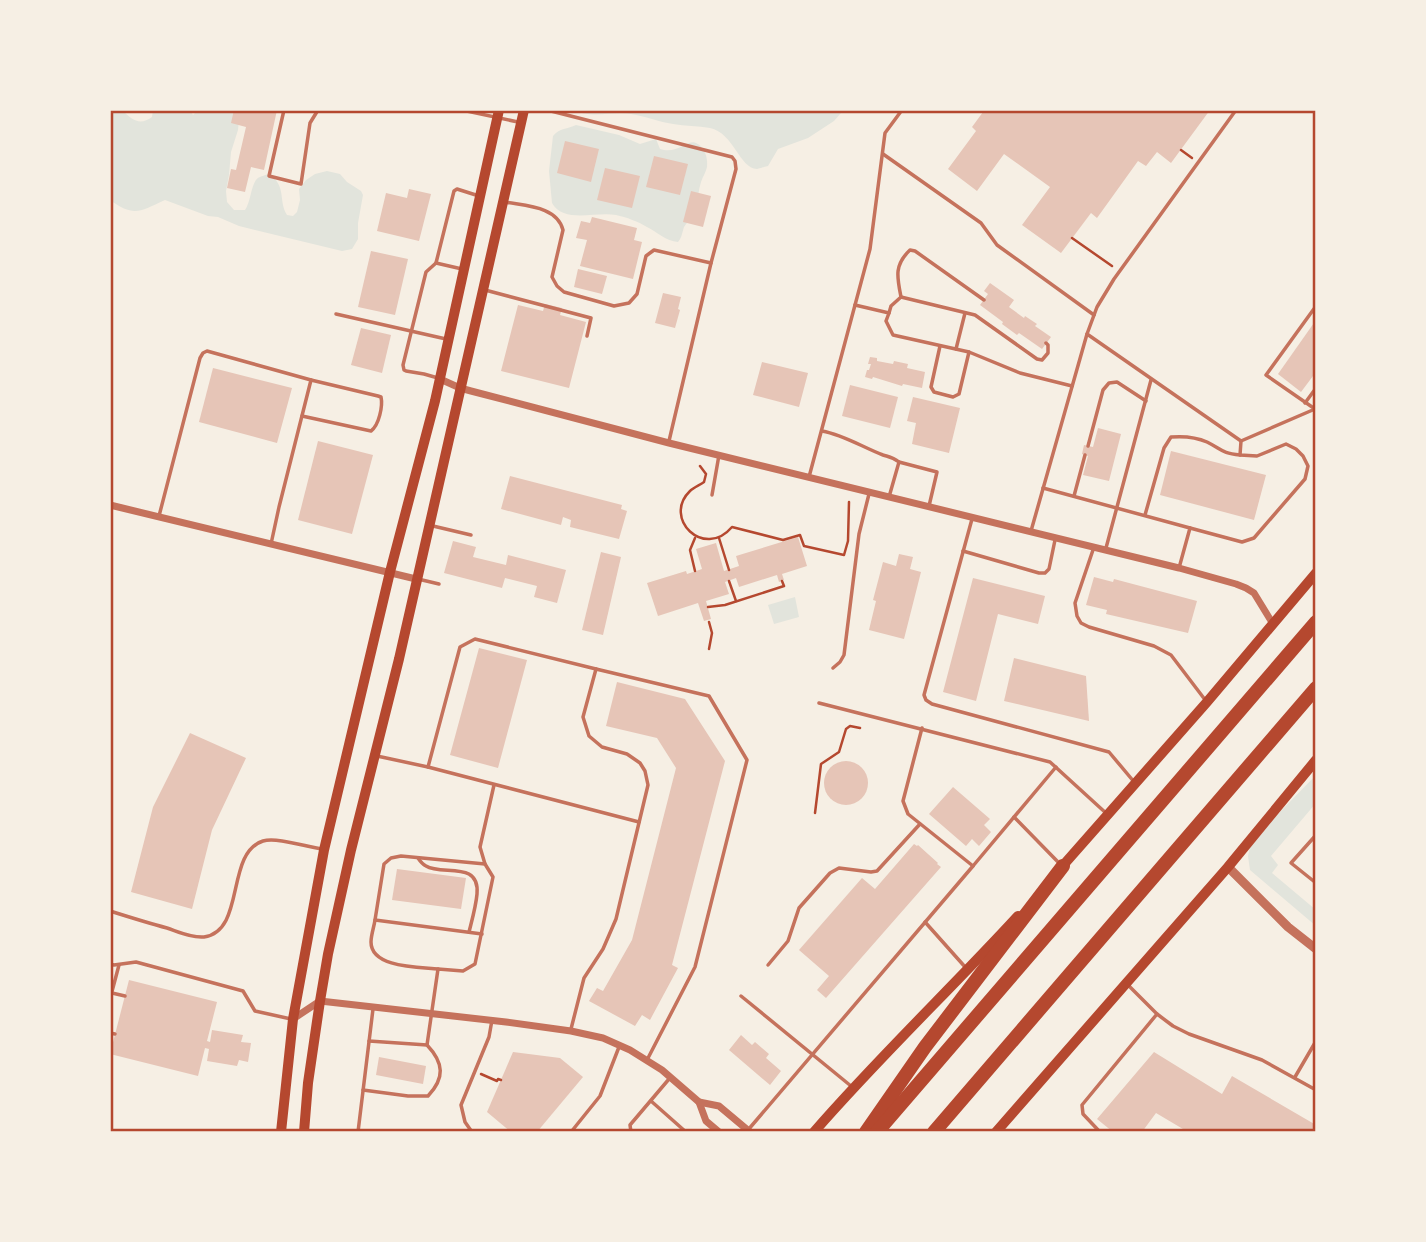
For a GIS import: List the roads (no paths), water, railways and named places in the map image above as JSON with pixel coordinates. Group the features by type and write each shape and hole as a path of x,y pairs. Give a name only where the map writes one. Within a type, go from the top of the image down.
{"highway":[{"path":"877,1132 1316,622"},
{"path":"934,1132 1316,688"},
{"path":"866,1132 925,1047 1063,866"}],"main road":[{"path":"304,1132 320,1001 348,863 399,659 524,110"},
{"path":"281,1132 293,1019 324,850 390,572 440,379 499,114"},
{"path":"814,1132 852,1087 968,970 1109,816 1316,573"},
{"path":"1001,1130 1228,867 1316,760"}],"street":[{"path":"440,379 460,388 669,443 1236,583 1254,593 1273,624"},
{"path":"110,505 416,579"},
{"path":"1228,867 1288,926 1316,949"},
{"path":"293,1019 320,1001 492,1020 603,1038 647,1060 671,1077 699,1102 706,1121 719,1132"},
{"path":"699,1102 719,1106 749,1131"}],"lane":[{"path":"284,110 269,176 301,184 310,123 318,110"},
{"path":"462,110 499,114 521,123"},
{"path":"547,110 732,157 735,161 736,169 669,443"},
{"path":"809,477 870,249 886,134 902,110"},
{"path":"1031,531 1087,334 1102,298 1236,110"},
{"path":"883,154 981,223 997,245 1094,315"},
{"path":"440,379 404,370 402,365 426,272 436,263 454,191 457,189 480,197"},
{"path":"503,202 546,210 558,218 563,230 552,277 564,292 614,306 629,303 637,294 646,256 654,250 711,263"},
{"path":"901,297 897,271 910,250 984,300"},
{"path":"436,263 464,270"},
{"path":"483,290 591,318 587,336"},
{"path":"901,297 975,315 1037,359 1042,360 1048,353 1046,344"},
{"path":"901,297 891,306 886,321 892,335 969,352 1020,373 1072,386"},
{"path":"855,305 889,313"},
{"path":"1315,409 1266,375 1316,306"},
{"path":"956,349 965,313"},
{"path":"336,314 449,340"},
{"path":"1087,334 1241,441"},
{"path":"940,345 931,387 934,392 953,397 959,394 969,352"},
{"path":"159,517 203,353 206,351 381,397 382,403 372,431 302,416"},
{"path":"271,544 311,380"},
{"path":"1105,550 1152,380"},
{"path":"1088,446 1103,390 1109,383 1117,382 1146,401"},
{"path":"1305,403 1316,388"},
{"path":"1241,441 1315,409"},
{"path":"822,431 894,457 898,462 937,472 929,506"},
{"path":"1043,488 1074,496 1145,516 1242,542 1247,542 1254,538 1305,479 1308,466 1303,456 1286,444 1257,456 1240,455 1224,454 1206,442 1182,436 1171,437 1164,448 1145,516"},
{"path":"1240,455 1241,441"},
{"path":"712,495 719,455"},
{"path":"1074,496 1085,455"},
{"path":"889,497 898,462"},
{"path":"832,668 844,655 859,534 869,492"},
{"path":"972,517 924,695 926,700 932,704 1109,751 1135,783"},
{"path":"429,525 471,536"},
{"path":"1179,568 1190,528"},
{"path":"963,551 1045,573 1049,569 1055,538"},
{"path":"1094,547 1075,603 1081,623 1154,646 1171,655 1207,702"},
{"path":"416,579 439,584"},
{"path":"428,767 460,647 475,639 709,696 747,760 695,967 647,1060"},
{"path":"571,1031 584,978 603,949 616,919 648,785 640,763 626,754 602,747 589,736 583,717 596,669"},
{"path":"819,703 1050,762 1109,816"},
{"path":"922,728 902,800 908,814 972,866"},
{"path":"375,755 639,822"},
{"path":"749,1131 1057,767"},
{"path":"485,864 417,857 391,858 384,864 371,944 376,956 386,962 438,969 463,971 475,964 493,877 485,864 481,847 494,785"},
{"path":"1014,817 1063,866"},
{"path":"768,965 788,942 799,908 830,873 839,868 877,871 920,824"},
{"path":"1316,835 1291,863 1316,883"},
{"path":"110,911 205,937 220,930 227,918 244,859 252,848 264,841 278,841 324,850"},
{"path":"417,857 426,867 464,871 472,877 477,893 469,932"},
{"path":"375,920 482,934"},
{"path":"925,922 968,970"},
{"path":"110,964 136,962 243,991 255,1011 293,1019"},
{"path":"110,999 119,965"},
{"path":"427,1045 438,969"},
{"path":"1126,984 1173,1026 1262,1060 1316,1090"},
{"path":"112,993 125,996"},
{"path":"741,996 852,1087"},
{"path":"358,1132 373,1007"},
{"path":"1100,1132 1083,1114 1082,1105 1157,1014"},
{"path":"472,1132 465,1122 461,1105 489,1037 492,1020"},
{"path":"363,1090 428,1096 439,1081 441,1073 439,1059 427,1045 369,1041"},
{"path":"1295,1077 1316,1041"},
{"path":"571,1132 600,1096 620,1045"},
{"path":"631,1132 630,1125 671,1077"},
{"path":"650,1101 687,1132"}]}
